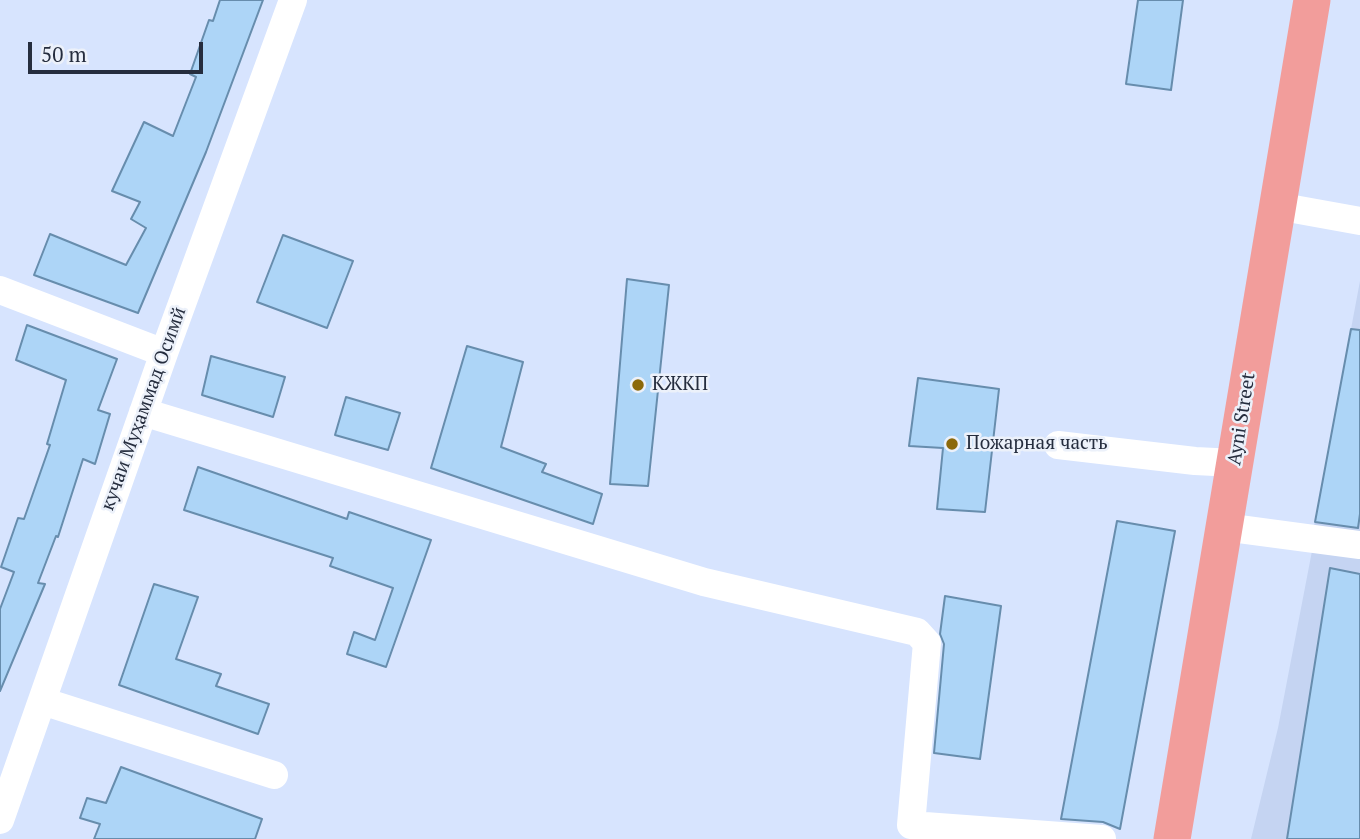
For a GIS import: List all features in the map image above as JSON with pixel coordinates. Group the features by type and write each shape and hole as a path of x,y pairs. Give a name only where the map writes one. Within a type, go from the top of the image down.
{"main road":[{"name":"Ayni Street","path":"1172,839 1312,0"}],"street":[{"name":"кучаи Муҳаммад Осимй","path":"0,820 164,353 293,0"},
{"path":"1277,206 1360,221"},
{"path":"0,290 164,353"},
{"path":"143,412 704,582 917,632 927,643 911,825 1102,839"},
{"path":"1058,445 1235,463"},
{"path":"1224,527 1360,545"},
{"path":"41,701 274,775"}],"shaded area":[{"path":"1360,281 1360,839 1251,839 1278,728"}],"building":[{"path":"220,0 263,0 206,152 138,313 34,275 50,234 126,265 146,228 131,219 140,202 112,191 144,122 173,136 196,77 190,74 209,20 213,21"},
{"path":"1138,0 1183,0 1171,90 1126,84"},
{"path":"283,235 353,261 327,328 257,302"},
{"name":"КЖКП","path":"627,279 669,285 648,486 610,484"},
{"path":"27,325 117,359 98,410 110,414 95,464 83,459 58,537 56,536 38,583 45,584 0,691 0,609 14,572 1,567 18,518 24,519 50,445 47,444 66,380 16,360"},
{"path":"1351,329 1360,330 1358,528 1315,522"},
{"path":"467,346 523,362 501,447 546,464 542,472 602,494 593,524 431,468"},
{"path":"211,356 285,377 273,417 202,395"},
{"name":"Пожарная часть","path":"918,378 999,389 985,512 937,509 943,448 909,446"},
{"path":"346,397 400,413 388,450 335,435"},
{"path":"198,467 347,519 349,512 431,540 386,667 347,654 354,632 375,640 393,588 330,566 333,558 184,510"},
{"path":"1117,521 1175,531 1120,829 1103,822 1061,819"},
{"path":"1330,568 1360,574 1360,839 1287,839"},
{"path":"154,584 198,597 176,659 221,674 216,686 269,704 258,734 119,685"},
{"path":"945,596 1001,606 980,759 934,753 944,644 940,634"},
{"path":"121,767 262,819 255,839 94,839 100,824 80,818 87,798 106,803"}],"place":[{"name":"КЖКП","path":"638,385"},
{"name":"Пожарная часть","path":"952,444"}]}
